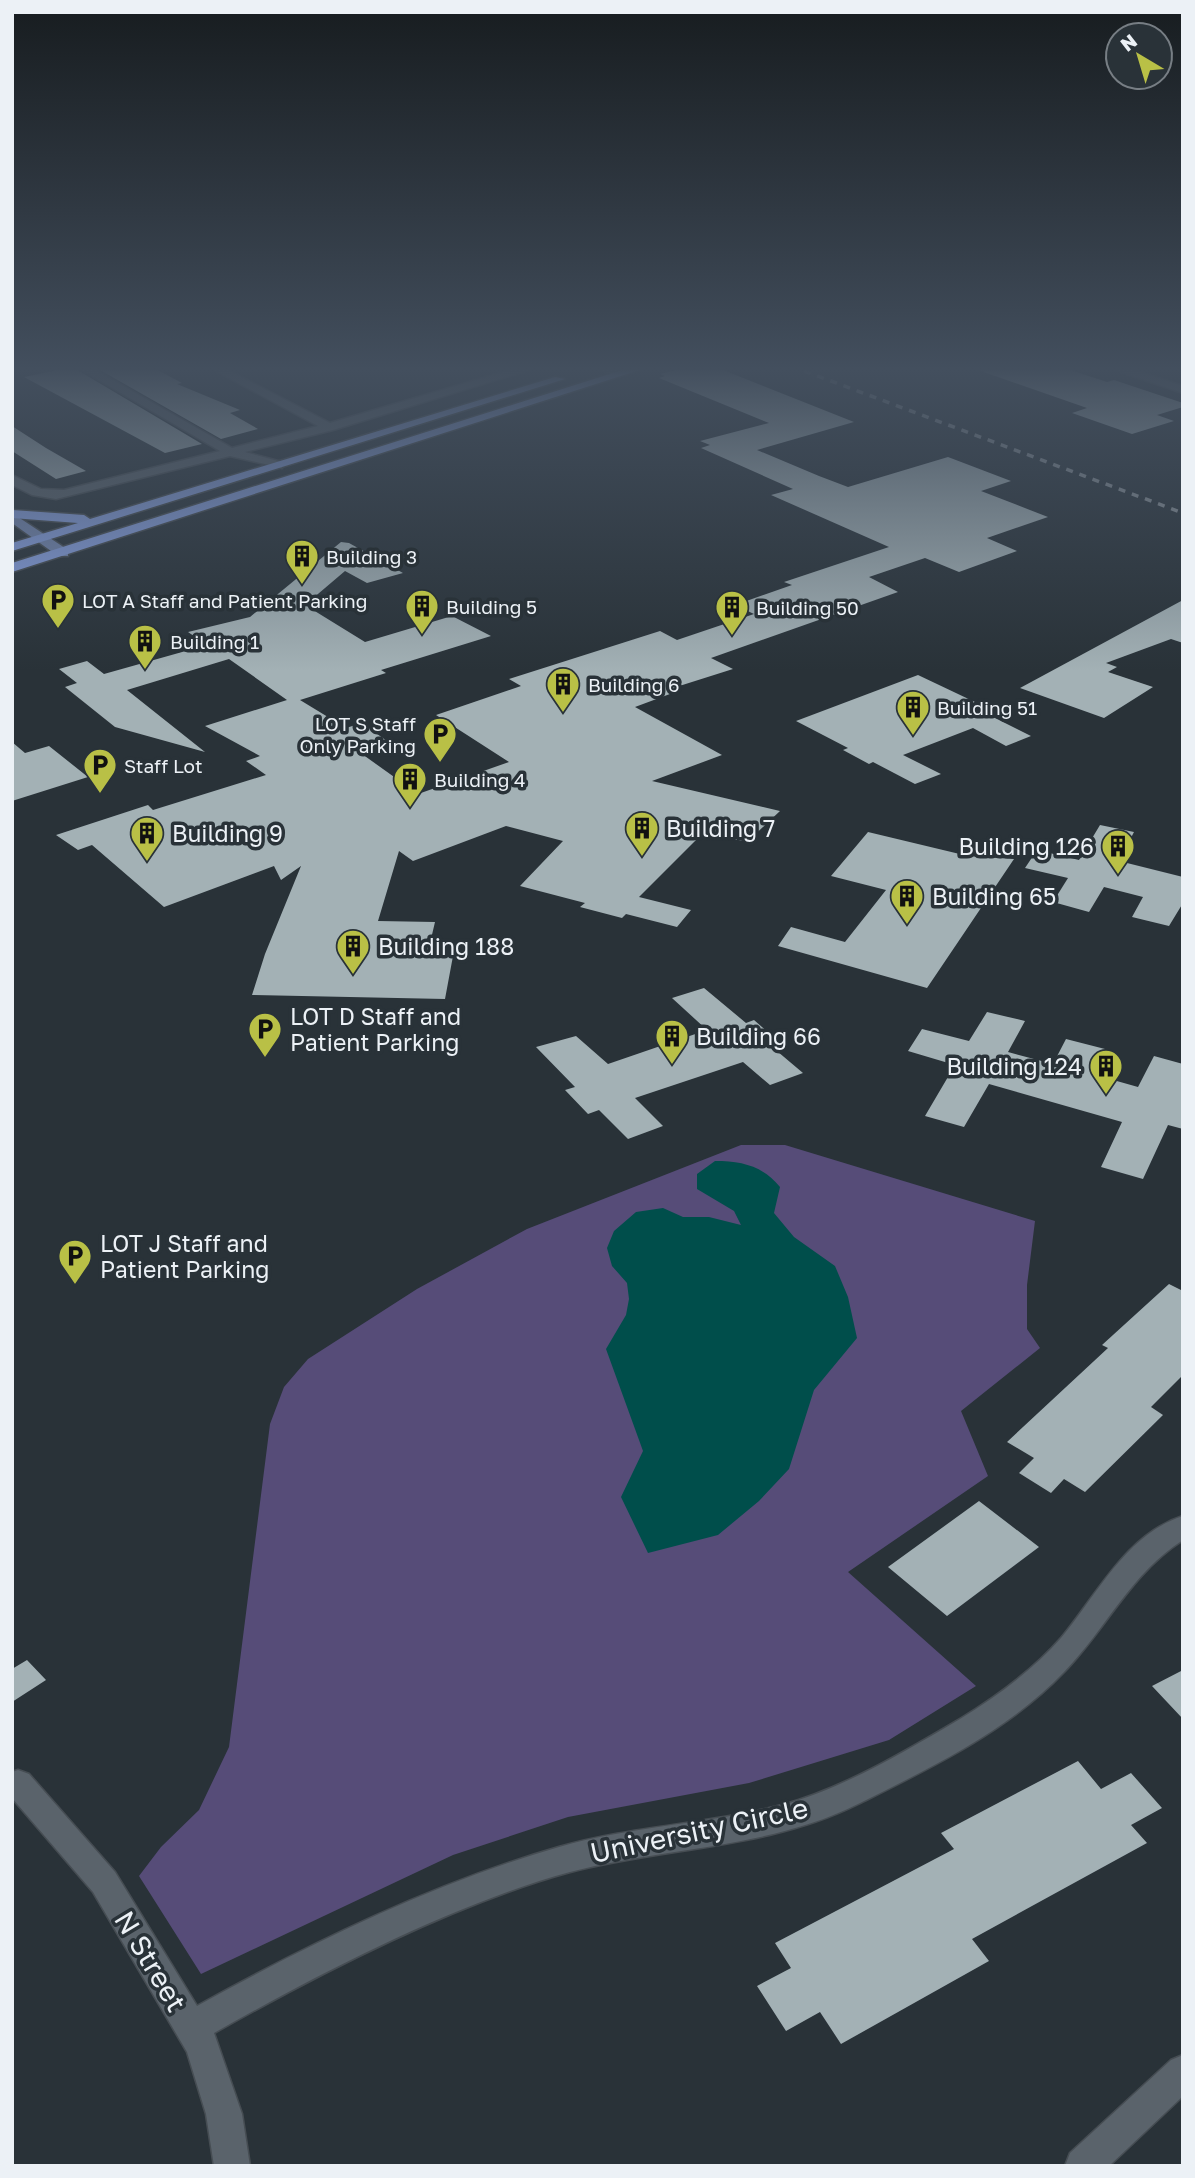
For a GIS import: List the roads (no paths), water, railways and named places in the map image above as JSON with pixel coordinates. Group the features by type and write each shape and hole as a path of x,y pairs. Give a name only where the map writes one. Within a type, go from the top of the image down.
{"highway":[{"path":"12,547 270,468"},
{"path":"12,568 328,468"},
{"path":"12,515 58,519 110,518"}],"main road":[{"path":"12,515 63,553"}],"street":[{"path":"16,482 44,495 64,494 171,468"},
{"path":"239,468 246,475"},
{"name":"University Circle","path":"191,2028 288,1973 407,1919 493,1885 606,1849 779,1817 841,1797 949,1741 1034,1682 1054,1664 1139,1555 1183,1526"},
{"name":"N Street","path":"18,1783 104,1882 202,2045 225,2114 232,2166"},
{"path":"1083,2166 1183,2072"}],"railway":[{"path":"1062,468 1183,513"}],"place":[{"name":"Building 3","path":"302,586"},
{"name":"LOT A Staff and Patient Parking","path":"58,630"},
{"name":"Building 5","path":"422,636"},
{"name":"Building 50","path":"732,637"},
{"name":"Building 1","path":"145,671"},
{"name":"Building 6","path":"563,714"},
{"name":"Building 51","path":"913,737"},
{"name":"LOT S Staff Only Parking","path":"440,764"},
{"name":"Staff Lot","path":"100,795"},
{"name":"Building 4","path":"410,809"},
{"name":"Building 7","path":"642,858"},
{"name":"Building 9","path":"147,863"},
{"name":"Building 126","path":"1118,876"},
{"name":"Building 65","path":"907,926"},
{"name":"Building 188","path":"353,976"},
{"name":"LOT D Staff and Patient Parking","path":"265,1059"},
{"name":"Building 66","path":"672,1066"},
{"name":"Building 124","path":"1106,1096"},
{"name":"LOT J Staff and Patient Parking","path":"75,1286"}]}
